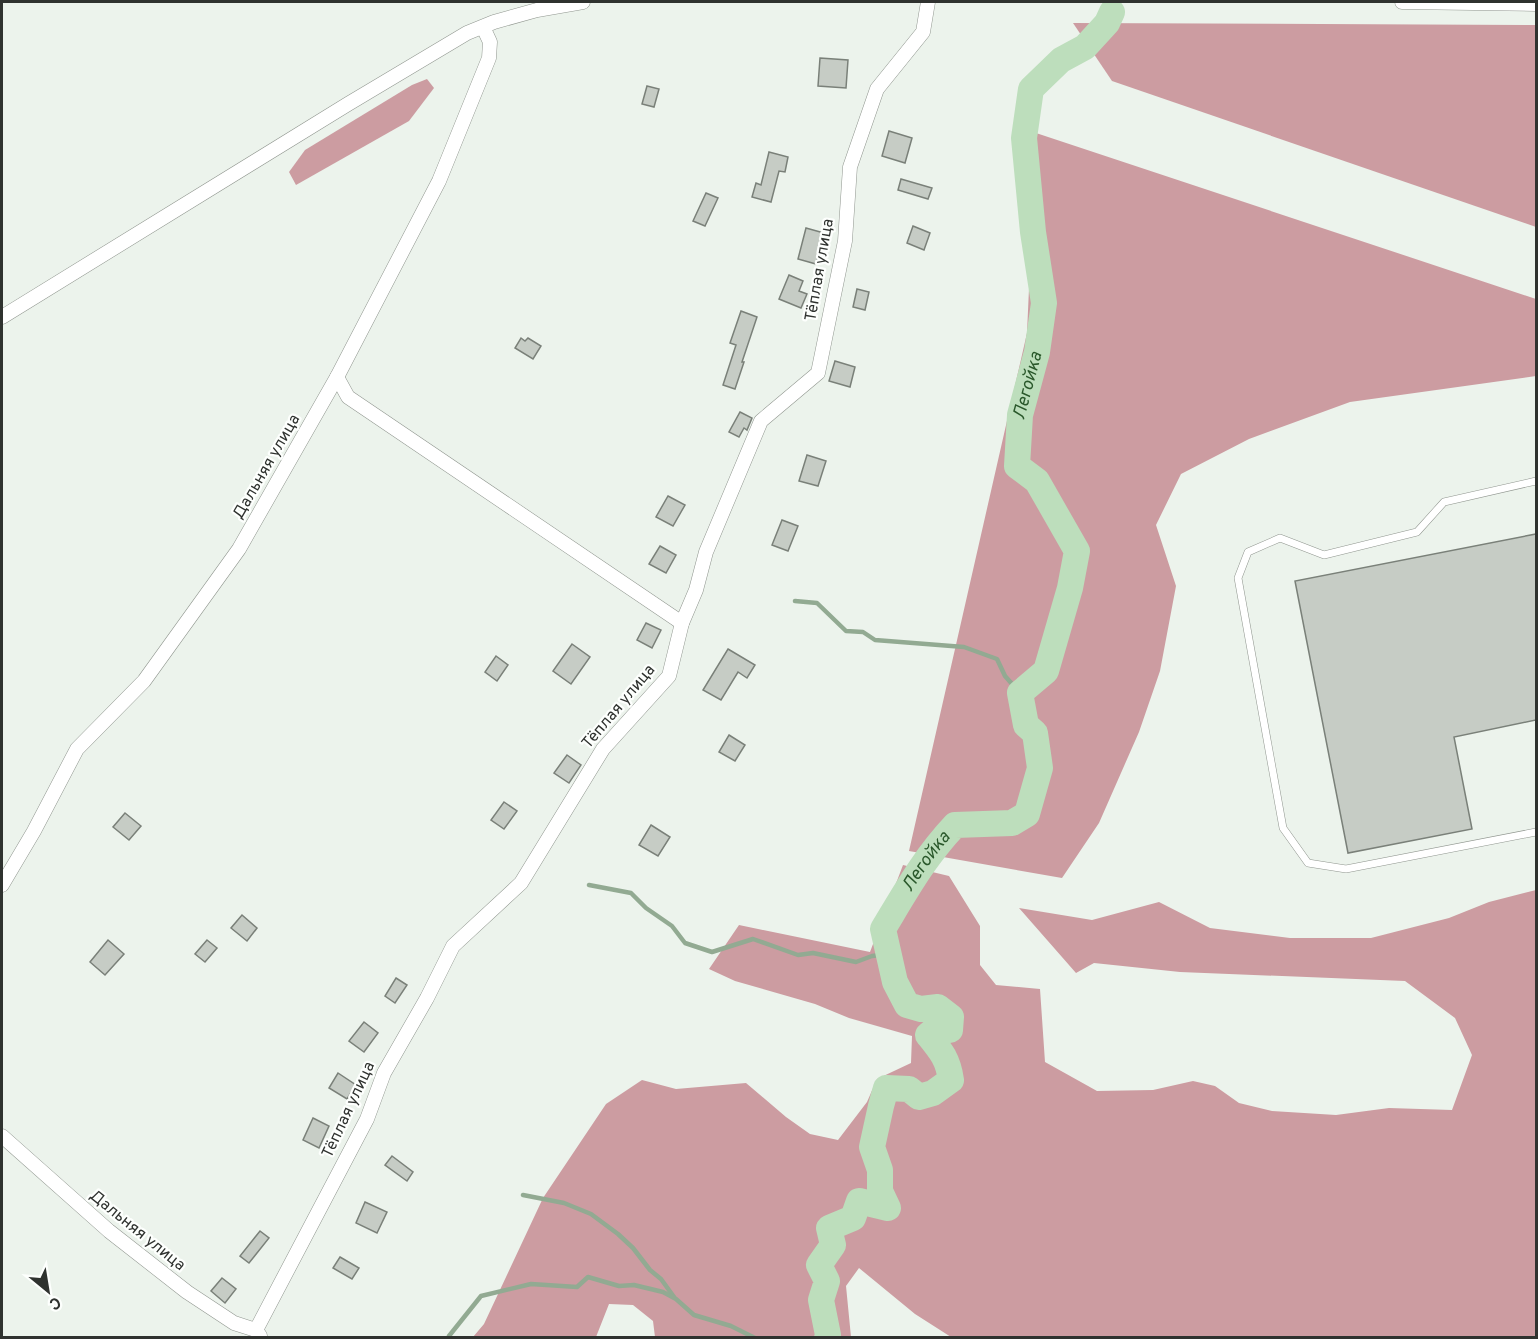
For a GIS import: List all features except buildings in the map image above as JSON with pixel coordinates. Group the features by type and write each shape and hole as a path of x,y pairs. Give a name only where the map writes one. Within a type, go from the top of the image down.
{"street":[{"path":"2,317 467,33 494,22 537,10 582,2"},
{"name":"Тёплая улица","path":"258,1334 367,1119 384,1073 427,998 453,946 520,883 603,749 669,676 682,623 696,590 706,552 761,421 818,373 845,241 850,167 878,89 922,32 928,2"},
{"path":"1402,2 1536,4"},
{"name":"Дальняя улица","path":"2,885 34,831 77,749 144,681 239,549 338,376 439,181 489,58 490,42 483,27"},
{"path":"338,376 348,397 682,623"},
{"name":"Дальняя улица","path":"2,1136 109,1232 188,1292 234,1323 258,1334"}],"lane":[{"path":"1536,482 1444,502 1417,532 1324,555 1280,538 1248,552 1238,578 1283,828 1308,863 1346,869 1536,832"}],"shaded area":[{"path":"1073,23 1536,25 1536,227 1112,81"},
{"path":"427,79 434,88 409,121 296,185 289,172 305,150 412,85"},
{"path":"1036,133 1536,299 1536,376 1350,402 1249,439 1181,474 1156,525 1176,586 1160,671 1139,732 1099,823 1062,878 909,851 1027,333"},
{"path":"903,865 949,876 980,926 980,965 996,985 1040,989 1045,1062 1097,1091 1153,1090 1193,1081 1215,1086 1239,1103 1272,1111 1336,1115 1389,1108 1452,1110 1472,1055 1455,1018 1405,981 1180,972 1094,963 1076,973 1019,908 1092,920 1159,902 1210,928 1290,938 1371,938 1449,918 1489,902 1536,890 1536,1337 951,1337 915,1314 859,1268 846,1286 851,1337 655,1337 653,1321 633,1305 609,1304 596,1337 473,1337 484,1324 543,1198 606,1104 642,1080 676,1089 746,1083 810,1134 838,1140 867,1102 877,1079 911,1063 912,1036 735,981 709,969 739,925 870,952"}],"waterway":[{"name":"Легойка","path":"827,1338 821,1300 827,1281 819,1265 833,1245 829,1228 853,1218 859,1201 888,1208 880,1191 880,1170 872,1147 886,1088 909,1089 919,1097 933,1093 951,1080 943,1056 928,1035 935,1029 950,1030 951,1017 938,1007 921,1009 907,1005 895,982 883,929 925,862 955,825 1012,823 1027,814 1040,768 1035,733 1026,725 1020,693 1046,671 1070,588 1077,551 1037,481 1017,466 1020,415 1037,352 1044,303 1033,232 1024,138 1031,89 1061,60 1085,47 1107,23 1112,12"},
{"path":"795,601 817,603 846,631 863,632 875,640 964,647 997,659 1005,676 1020,693"},
{"path":"589,885 631,893 646,908 672,926 685,943 712,952 753,939 798,955 813,953 856,962 872,956 889,954"},
{"path":"523,1195 564,1203 591,1214 633,1248 674,1297"},
{"path":"449,1336 481,1296 531,1284 577,1287 588,1277 619,1286 634,1285 663,1292 676,1299 694,1315 731,1326 755,1338"}]}
